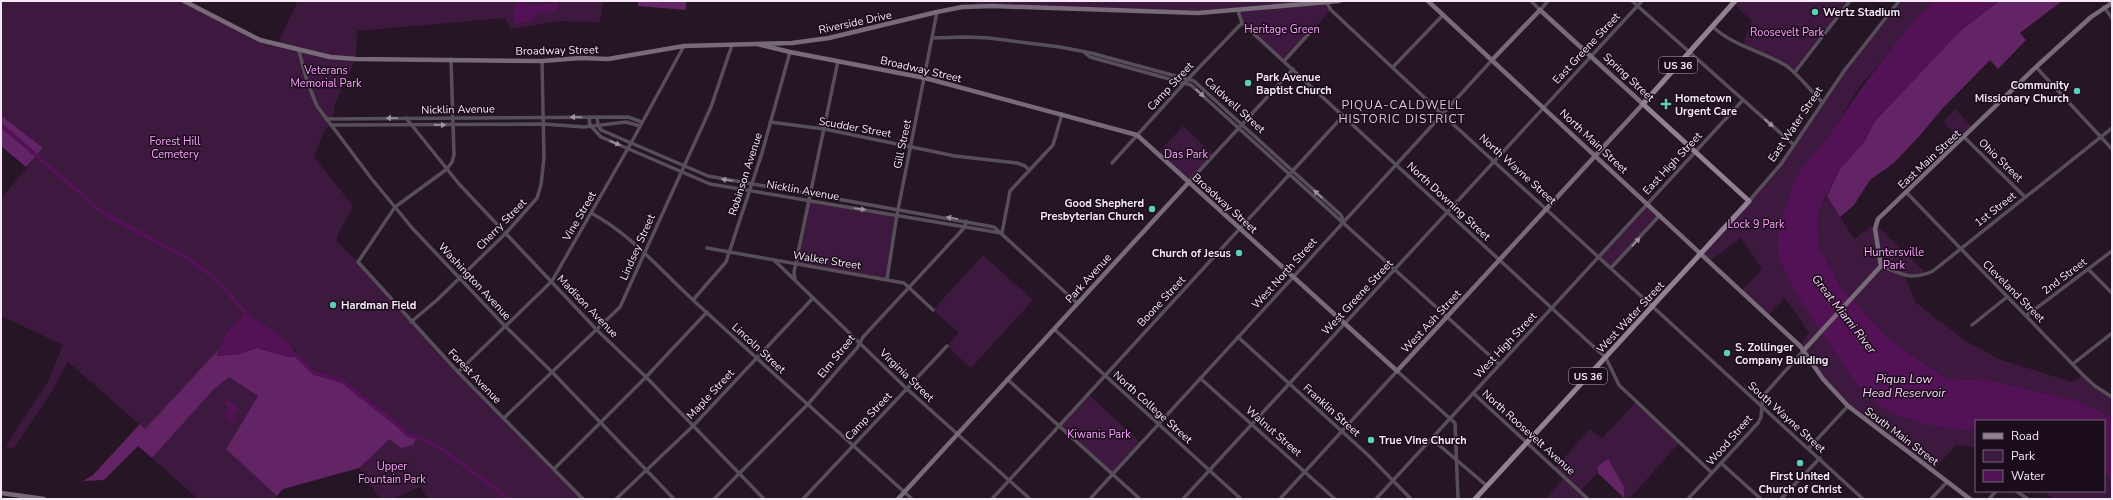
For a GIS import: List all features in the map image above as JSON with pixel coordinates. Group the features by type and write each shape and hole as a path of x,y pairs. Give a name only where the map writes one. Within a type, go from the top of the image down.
{"main road":[{"name":"US 36","path":"1643,104 1713,27 1733,2"},
{"name":"Spring Street","path":"1643,104 1749,201"},
{"name":"East Water Street","path":"1702,253 1749,201"},
{"name":"West Water Street","path":"1475,499 1702,253"}],"street":[{"name":"Broadway Street","path":"184,1 260,40 299,51 330,57 356,59 542,61 616,58 684,46 757,44 790,52 925,78 1137,135 1456,423 1458,499"},
{"name":"Riverside Drive","path":"757,44 792,43 852,34 962,7 992,6 1198,13 1238,11 1339,1"},
{"name":"North Main Street","path":"1428,1 1748,295"},
{"name":"Spring Street","path":"1531,1 1643,104"},
{"path":"1492,60 1548,1"},
{"path":"1632,1 1794,145"},
{"name":"East Greene Street","path":"1544,108 1642,1"},
{"path":"1794,72 1850,1"},
{"name":"East Water Street","path":"1749,201 1777,169 1822,102 1872,34 1900,1"},
{"name":"North Wayne Street","path":"1327,2 1331,10 1394,67 1442,114 1547,208 1698,348"},
{"name":"East Main Street","path":"1881,266 1875,224 1878,218 2036,67 2104,7 2112,3"},
{"path":"2104,7 2112,18"},
{"name":"North Downing Street","path":"1238,11 1242,23 1606,358 1619,385 1644,407 1712,473"},
{"name":"Gill Street","path":"887,279 898,208 937,12"},
{"path":"1394,67 1443,15"},
{"name":"Camp Street","path":"1112,163 1184,83 1242,23"},
{"path":"1713,27 1731,40 1784,65 1794,72 1797,78 1822,102"},
{"path":"1284,61 1314,28"},
{"name":"Caldwell Street","path":"932,38 989,38 1060,47 1091,53 1191,85 1337,219 1344,222 1394,270 1499,364"},
{"name":"Robinson Avenue","path":"694,300 720,270 729,252 752,184 792,43"},
{"name":"Lindsey Street","path":"504,418 553,373 620,307 710,107 732,45"},
{"name":"Vine Street","path":"458,372 504,326 552,282 684,46"},
{"name":"Washington Avenue","path":"299,51 306,81 326,119 413,230 504,326 553,373 674,499"},
{"path":"395,207 447,169 452,162 454,156 451,59"},
{"name":"West North Street","path":"1090,499 1492,60"},
{"name":"Cherry Street","path":"411,322 460,278 533,204 539,192 544,158 542,61"},
{"path":"796,281 794,272 838,61"},
{"path":"2036,67 2112,149"},
{"name":"Park Avenue","path":"898,499 1293,69"},
{"name":"Caldwell Street","path":"1159,74 1194,81 1243,124 1341,215 1344,222"},
{"name":"East High Street","path":"1647,203 1743,100"},
{"name":"West Ash Street","path":"1280,499 1643,104"},
{"name":"West Greene Street","path":"1184,499 1544,108"},
{"path":"1002,233 1010,191 1053,145 1062,114"},
{"name":"Boone Street","path":"992,499 1343,116"},
{"path":"589,117 590,125"},
{"path":"597,117 598,125"},
{"name":"Nicklin Avenue","path":"326,119 628,117 642,122"},
{"name":"Madison Avenue","path":"406,118 447,169 597,330 646,377 764,499"},
{"name":"Nicklin Avenue","path":"331,125 544,124 584,127 590,125 626,122 640,126"},
{"name":"Scudder Street","path":"770,122 824,130 911,146 955,156 1017,163 1029,170"},
{"name":"Nicklin Avenue","path":"590,125 601,137 710,184 750,189 1002,233"},
{"name":"Nicklin Avenue","path":"598,125 601,130 708,176 966,220 994,227 1077,303"},
{"name":"1st Street","path":"1881,266 1905,276 1920,277 1933,271 2112,128"},
{"name":"Ohio Street","path":"1964,137 2026,197"},
{"name":"Cleveland Street","path":"1906,192 1959,249 2096,386 2112,397"},
{"name":"West High Street","path":"1376,499 1647,203"},
{"name":"Forest Avenue","path":"395,207 358,262 458,372 583,499"},
{"name":"Lincoln Street","path":"591,213 606,221 644,253 756,358 912,499"},
{"path":"1611,268 1660,215"},
{"path":"965,227 966,220"},
{"name":"Elm Street","path":"714,499 808,404 861,342 863,337 965,227"},
{"name":"Walker Street","path":"707,248 904,283 934,310"},
{"name":"2nd Street","path":"2026,316 2112,250"},
{"name":"Virginia Street","path":"774,260 812,298 861,342 906,388 1030,499"},
{"path":"1804,350 1881,266"},
{"path":"2088,269 2112,293"},
{"name":"South Main Street","path":"1748,295 1804,350 1823,379 1848,406 1970,499"},
{"path":"1972,325 2007,297"},
{"name":"Maple Street","path":"616,499 693,426 812,298"},
{"path":"554,469 646,377 707,312"},
{"name":"North College Street","path":"1054,329 1241,499"},
{"path":"2074,364 2112,333"},
{"name":"Franklin Street","path":"1238,337 1342,431 1390,476 1411,499"},
{"name":"Camp Street","path":"803,499 852,445 947,346"},
{"name":"South Wayne Street","path":"1698,348 1864,499"},
{"name":"Wood Street","path":"1688,499 1758,423 1761,417 1763,396 1804,350"},
{"name":"Walnut Street","path":"1200,378 1306,471 1335,499"},
{"path":"1007,379 1140,499"},
{"name":"North Roosevelt Avenue","path":"1473,393 1588,499"},
{"path":"1809,448 1848,406"},
{"path":"1432,439 1487,486"},
{"path":"1781,499 1820,458"},
{"path":"1722,463 1761,499"},
{"path":"1931,499 1947,482"},
{"path":"2018,492 2028,499"},
{"path":"1,493 44,499"}],"green space":[{"name":"Forest Hill Cemetery","path":"1,1 184,1 238,30 277,45 298,1 518,1 513,8 513,21 528,22 539,14 553,13 559,2 557,1 603,1 600,22 559,21 511,29 505,18 357,31 356,59 335,104 332,119 327,119 331,125 324,131 314,157 353,206 337,236 337,242 358,262 411,322 583,499 427,499 421,486 394,499 380,499 359,468 390,439 408,435 399,426 342,381 314,373 297,356 295,350 282,338 245,312 226,333 220,348 145,429 68,362 51,393 13,449 6,447 20,423 46,385 63,345 1,316 1,199 43,148 2,116"},
{"path":"518,1 550,1 538,5"},
{"name":"Heritage Green","path":"976,1 1339,1 1328,3 1331,10 1284,61 1242,23 1238,11 1198,13 976,7"},
{"name":"Roosevelt Park","path":"1735,1 1850,1 1795,72 1784,65 1742,46 1752,21 1733,3"},
{"name":"Lock 9 Park","path":"1899,1 1932,1 1861,85 1828,137 1800,172 1788,200 1781,228 1781,266 1815,321 1863,391 1909,420 1975,431 1975,448 1957,444 1933,471 1857,414 1834,391 1800,346 1809,333 1785,298 1768,315 1742,290 1762,269 1741,238 1710,261 1702,253 1767,181 1822,102"},
{"path":"1955,109 1973,128 1961,140 1943,122"},
{"name":"Das Park","path":"1183,126 1214,155 1189,182 1157,154"},
{"name":"Huntersville Park","path":"1827,196 1854,239 1875,224 1927,274 1920,277 1905,276 1915,302 1966,341 1999,359 2072,382 2083,375 2112,397 2112,417 2075,400 1982,379 1966,380 1945,378 1885,335 1841,287 1819,247 1817,226 1818,212"},
{"path":"808,200 897,215 887,279 797,264"},
{"path":"1647,203 1660,215 1611,268 1599,256"},
{"path":"983,255 1033,300 971,368 947,346 959,333 933,310"},
{"path":"229,377 258,396 226,449 277,496 274,499 198,499 152,458 214,389"},
{"name":"Kiwanis Park","path":"1088,394 1141,443 1112,474 1059,427"},
{"path":"1637,401 1679,443 1629,499 1624,498 1624,487 1598,466 1598,473 1580,491 1588,499 1545,499 1565,477 1555,468 1590,429 1602,438"},
{"path":"2105,472 2112,481 2112,499 2054,499 2045,492 2105,492"}],"shaded area":[{"path":"638,1 686,1 686,10 638,6"},
{"path":"1999,1 2062,1 2020,33 2026,40 1998,69 1990,60 1942,109 1894,163 1870,180 1854,205 1840,217 1827,196 1840,169 1864,142 1875,121 1959,32"},
{"path":"1,108 2,116 43,148 26,167 1,146"},
{"path":"220,348 217,356 239,354 257,348 289,357 297,356 314,373 342,381 399,426 408,435 417,437 413,445 401,448 390,439 359,468 283,489 277,496 226,449 258,396 229,377 214,389 152,458 138,446 104,480 83,481 93,475 140,424 145,429"},
{"path":"1608,459 1624,487 1624,498 1598,473 1598,466"}],"water":[{"path":"518,1 538,5 557,1 560,5 553,13 542,13 528,22 516,24 513,22 513,8"},
{"name":"Piqua Low Head Reservoir","path":"1932,1 1999,1 1959,32 1875,121 1864,142 1840,169 1818,212 1817,226 1819,247 1841,287 1885,335 1945,378 1966,380 1982,379 2075,400 2112,417 2112,481 2105,472 2105,420 1975,420 1975,431 1930,425 1900,416 1886,409 1874,401 1858,385 1808,311 1784,270 1777,248 1779,231 1788,200 1799,173 1825,140 1865,83"},
{"path":"245,312 282,338 294,350 297,356 289,357 257,348 239,354 217,356 226,333"},
{"path":"227,400 239,408 234,416 237,419 234,423 225,417 230,408 224,404"}],"waterway":[{"path":"1,125 103,213 189,259 214,278 245,312"},
{"path":"297,356 314,373 342,381 399,426 408,435 424,439 446,452 509,499"}],"place":[{"name":"Wertz Stadium","path":"1815,12"},
{"name":"Park Avenue Baptist Church","path":"1248,83"},
{"name":"Community Missionary Church","path":"2077,91"},
{"name":"Hometown Urgent Care","path":"1666,104"},
{"name":"Good Shepherd Presbyterian Church","path":"1152,209"},
{"name":"Church of Jesus","path":"1239,253"},
{"name":"Hardman Field","path":"333,305"},
{"name":"S. Zollinger Company Building","path":"1727,353"},
{"name":"True Vine Church","path":"1371,440"},
{"name":"First United Church of Christ","path":"1800,463"}],"district":[{"name":"PIQUA-CALDWELL HISTORIC DISTRICT","path":"1402,112"}],"park label":[{"name":"Veterans Memorial Park","path":"326,76"},
{"name":"Upper Fountain Park","path":"392,472"}],"water label":[{"name":"Great Miami River","path":"1844,314"}]}
